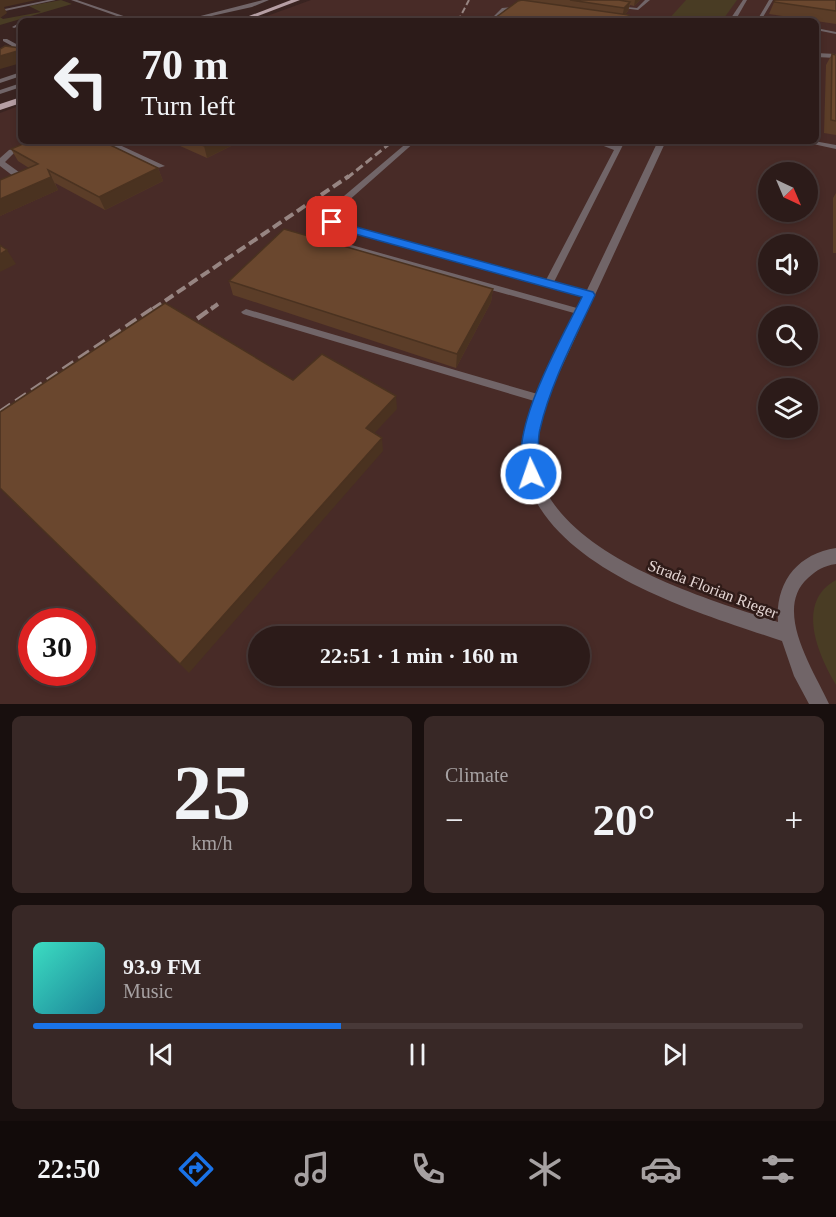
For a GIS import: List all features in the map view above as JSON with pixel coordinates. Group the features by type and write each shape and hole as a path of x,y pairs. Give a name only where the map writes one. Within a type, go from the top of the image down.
{"main road":[{"path":"247,18 297,0"},
{"path":"0,107 18,101"}],"street":[{"path":"734,18 745,0"},
{"name":"Strada Florian Rieger","path":"661,144 541,399 531,431 530,464 539,495 556,520 582,543 630,574 697,604 787,634"},
{"path":"819,704 799,670 787,634 786,602 796,578 815,561 836,556"}],"lane":[{"path":"0,10 54,0"},
{"path":"214,18 267,0"},
{"path":"613,6 638,9 648,0"},
{"path":"762,18 771,0"},
{"path":"77,1 127,18"},
{"path":"196,18 256,4"},
{"path":"494,18 504,9 523,6"},
{"path":"819,30 836,33"},
{"path":"3,41 13,38"},
{"path":"0,59 15,48 15,45 3,41"},
{"path":"819,55 836,56"},
{"path":"0,81 18,75"},
{"path":"0,92 18,86"},
{"path":"20,177 1,163 2,158 6,154 31,144"},
{"path":"112,144 161,166"},
{"path":"410,144 334,209 332,222 345,228 589,295"},
{"path":"819,144 836,147"},
{"path":"549,284 620,145"},
{"path":"348,247 580,312"},
{"path":"246,312 541,399"}],"shaded area":[{"path":"61,0 72,4 0,25 0,17 3,19 41,12 29,6"},
{"path":"311,0 836,0 836,704 0,704 0,113 18,106 18,144 819,144 819,18 261,18"},
{"path":"686,0 737,0 724,18 670,18"},
{"path":"836,580 836,685 817,644 813,615 816,601 823,590"}],"building":[{"path":"570,0 619,0 630,2 624,8"},
{"path":"775,0 836,0 836,11 774,2"},
{"path":"518,1 629,15 627,18 495,18"},
{"path":"5,46 18,48 18,51 0,56 0,49"},
{"path":"832,54 836,55 836,121 831,120"},
{"path":"23,144 108,144 158,168 99,197 48,170 51,177 0,199 0,180 38,164 11,149"},
{"path":"284,229 493,289 457,354 229,281"},
{"path":"0,245 7,250 0,254"},
{"path":"165,303 293,380 322,354 396,396 366,428 382,438 180,664 0,488 0,412"}],"railway":[{"path":"460,18 469,0"},
{"path":"347,178 389,144"},
{"path":"153,309 349,176"},
{"path":"211,309 218,304"},
{"path":"0,412 155,307"},
{"path":"182,330 213,307"}],"route":[{"path":"332,222 345,228 589,295 541,399 531,431 529,454 531,474"}]}
